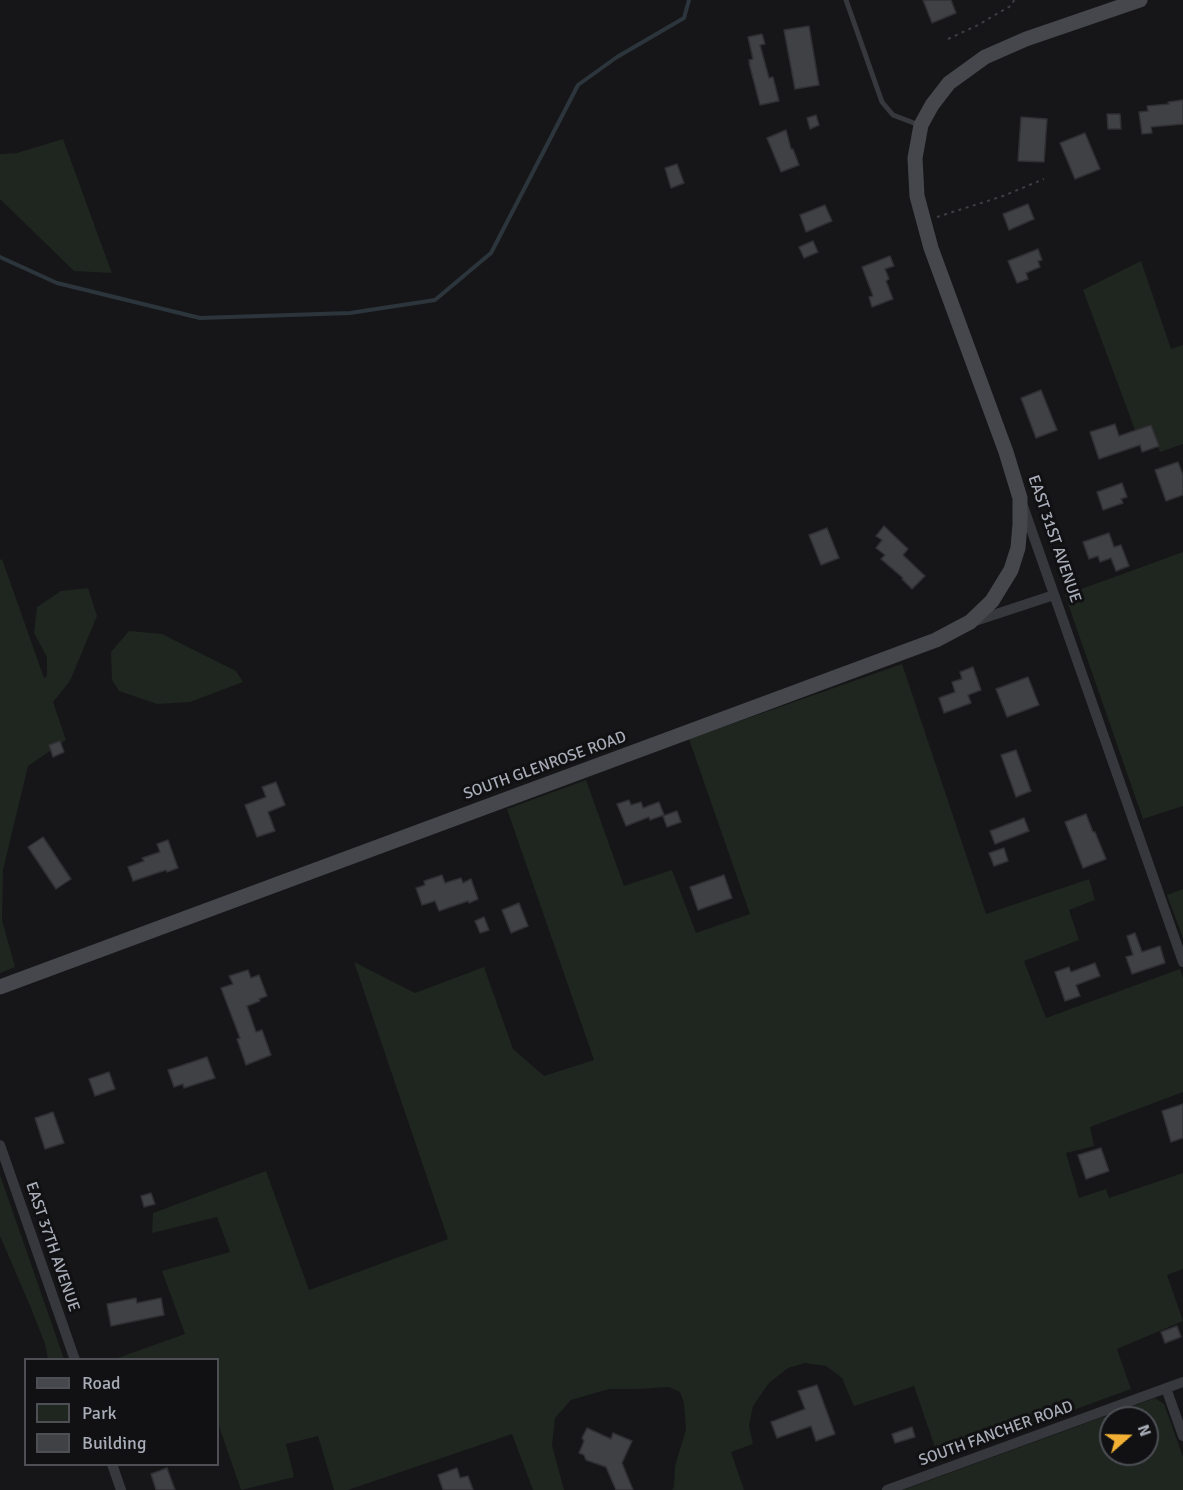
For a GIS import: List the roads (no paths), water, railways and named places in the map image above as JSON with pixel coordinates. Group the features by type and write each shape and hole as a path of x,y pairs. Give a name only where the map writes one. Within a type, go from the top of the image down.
{"street":[{"path":"921,125 932,105 949,83 985,57 1026,39 1140,0"},
{"name":"EAST 31ST AVENUE","path":"921,125 915,158 917,195 934,257 1006,452 1020,498 1183,962"},
{"name":"SOUTH GLENROSE ROAD","path":"0,987 926,644 970,622 992,601 1011,570 1018,548 1020,498"},
{"path":"970,622 1054,595"},
{"name":"EAST 37TH AVENUE","path":"0,1145 75,1358"},
{"name":"SOUTH FANCHER ROAD","path":"887,1490 1183,1382"},
{"path":"1166,1388 1183,1436"},
{"path":"113,1466 121,1490"}],"lane":[{"path":"846,0 882,102 893,115 921,125"}],"waterway":[{"path":"0,257 57,283 200,318 350,313 435,300 491,253 578,85 617,57 684,18 689,0"}]}
